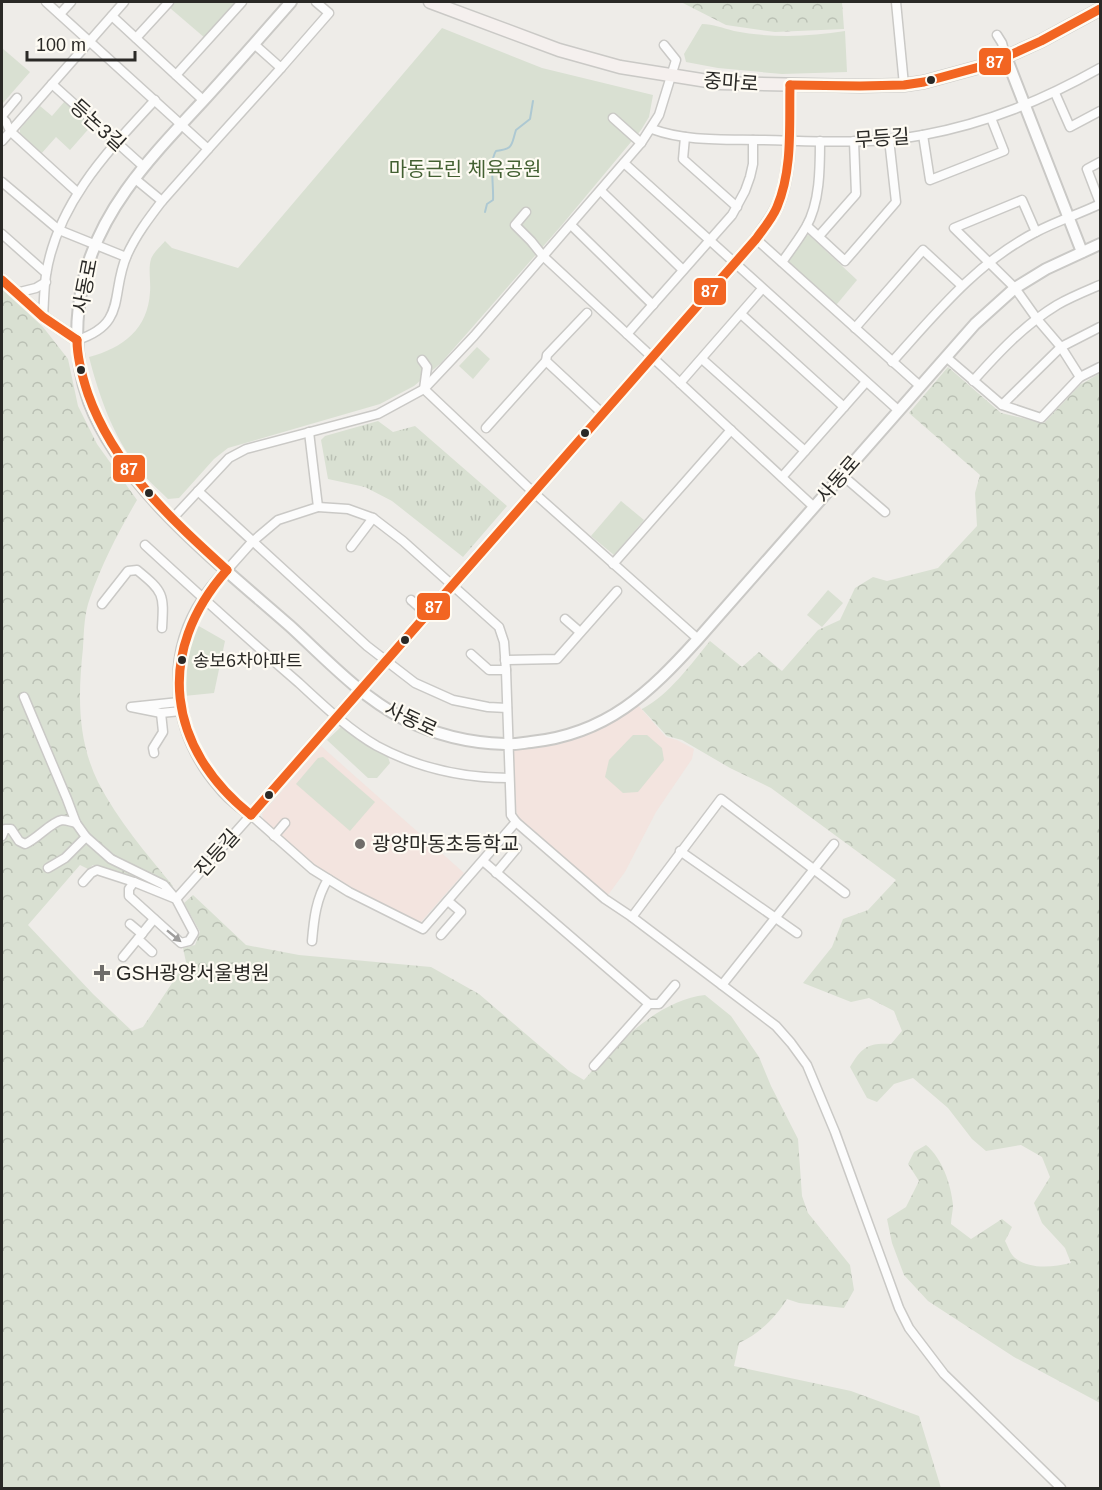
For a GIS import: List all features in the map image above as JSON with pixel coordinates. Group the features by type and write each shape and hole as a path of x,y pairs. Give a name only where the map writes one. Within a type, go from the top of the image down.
{"main road":[{"name":"중마로","path":"430,2 559,50 620,67 720,83 790,85 904,85 924,82 990,64 1041,41 1101,9"}],"street":[{"path":"46,2 208,149"},
{"path":"60,14 70,2"},
{"path":"2,141 124,2"},
{"path":"136,38 169,2"},
{"path":"176,75 242,2"},
{"name":"사동로","path":"291,2 134,178 104,225 89,259 80,298 76,340 80,367 89,402 103,430 125,466 155,502 360,690 404,719 436,733 507,745 556,740 611,718 655,684 698,639 975,324 1015,288 1046,269 1101,244"},
{"path":"2,280 43,317 76,340 92,335 108,323 115,305 126,257 149,218 329,14 316,2"},
{"path":"896,2 904,85"},
{"path":"112,16 203,100"},
{"path":"997,35 1082,252"},
{"path":"254,44 281,68"},
{"path":"173,519 229,458 246,449 378,414 424,389 474,336 652,129 659,116 676,60 664,45"},
{"name":"무등길","path":"652,129 668,135 685,137 753,140 854,141 923,135 991,118 1026,106 1101,68"},
{"name":"등논3길","path":"52,84 144,167"},
{"name":"진등길","path":"176,899 756,238 776,208 787,171 790,85"},
{"path":"1055,93 1070,127 1101,111"},
{"path":"17,98 2,117 10,132 77,192"},
{"path":"43,317 46,278 59,230 77,192 116,142 155,100"},
{"path":"613,118 641,143"},
{"path":"923,135 930,180 1004,151 991,118"},
{"path":"685,137 683,159 737,207"},
{"path":"807,226 845,261 896,202 889,139"},
{"path":"627,334 737,207 746,191 753,164 753,140"},
{"path":"782,262 807,226 815,201 820,141"},
{"path":"819,236 856,194 854,141"},
{"path":"892,362 961,285 989,263 1036,232 1101,204 1087,170 1101,162"},
{"path":"624,163 898,410"},
{"path":"134,178 162,201"},
{"path":"2,182 59,230 126,257"},
{"path":"601,191 683,270"},
{"path":"1036,232 1022,200 954,228 1015,288 1061,348 1080,378"},
{"path":"526,212 515,225 543,256 814,507"},
{"path":"571,225 652,305"},
{"path":"2,234 46,278"},
{"path":"756,238 920,386"},
{"path":"855,328 923,250 961,285"},
{"path":"16,293 36,288 46,278"},
{"path":"973,381 1015,337 1037,319 1060,304 1101,285"},
{"path":"680,383 762,289"},
{"path":"486,428 546,361 547,355 587,313"},
{"path":"741,314 844,407"},
{"path":"1002,405 1061,348 1101,327"},
{"path":"946,357 1002,405 1041,418 1080,378 1101,367"},
{"path":"702,359 805,451"},
{"path":"422,360 427,367 424,389"},
{"path":"546,361 603,414"},
{"path":"782,477 866,382"},
{"path":"424,389 533,492 698,639"},
{"path":"613,564 731,430"},
{"path":"309,432 318,507"},
{"path":"842,475 885,512"},
{"path":"198,490 385,662 415,684 453,700 507,708"},
{"path":"516,822 423,929 349,892 312,869 221,789 207,770 187,734 180,706 179,666 183,646 204,599 252,542 278,520 318,507 348,509 373,518 404,541 499,627 504,642 506,670 511,815 516,822 606,899 776,1026 791,1043 807,1065 835,1132 899,1308 909,1328 944,1374 1061,1488"},
{"path":"351,547 373,518"},
{"path":"146,545 337,717 375,745 430,769 489,778 509,778"},
{"path":"102,604 128,571 137,570 158,587 164,600 162,628"},
{"path":"505,660 556,659 617,591"},
{"path":"411,600 427,614"},
{"path":"565,619 580,632"},
{"path":"471,654 489,670 506,670"},
{"path":"24,698 76,823 86,837 111,859 164,885 176,899 194,933 189,941 181,943 129,896 129,889 135,882"},
{"path":"180,706 161,713 131,707 180,706"},
{"path":"154,753 153,748 164,732 161,713"},
{"path":"632,917 680,850 721,799 845,893"},
{"path":"2,836 5,829 11,829 19,841 25,844 34,841 62,820 76,823"},
{"path":"274,836 285,823"},
{"path":"48,868 71,853 86,837"},
{"path":"722,985 834,844"},
{"path":"496,873 517,848"},
{"path":"680,850 797,933"},
{"path":"483,861 649,1004 659,1004 675,985"},
{"path":"83,882 97,870 135,882 176,899"},
{"path":"312,941 320,892 328,879"},
{"path":"441,935 461,912 448,901"},
{"path":"123,957 154,919"},
{"path":"130,924 152,952"},
{"path":"594,1066 649,1004"}],"shaded area":[{"path":"637,704 666,737 694,749 692,759 656,812 625,872 608,895 517,818 511,749 561,744"},
{"name":"광양마동초등학교","path":"321,746 464,873 421,922 416,923 313,866 263,821 262,814"}],"green space":[{"path":"175,2 236,2 205,38 170,8"},
{"path":"681,2 842,2 844,29 775,32 726,25"},
{"path":"702,24 775,36 817,35 845,31 847,72 782,74 718,68 686,62 684,54"},
{"name":"마동근린 체육공원","path":"442,28 542,68 653,95 649,117 641,130 561,226 441,363 414,386 380,404 228,448 214,459 179,498 168,499 141,472 121,443 102,401 89,357 123,342 139,326 148,305 151,259 165,241 172,248 238,268"},
{"path":"2,48 30,72 3,103 2,102"},
{"path":"65,101 92,125 70,150 56,137 41,154 20,136 20,129 40,106 52,116"},
{"path":"809,235 857,280 837,304 833,304 789,264 789,259 804,236"},
{"path":"2,289 43,327 68,359 78,406 97,444 137,500 105,560 88,604 81,665 81,716 86,750 98,782 123,823 173,886 171,888 93,865 88,869 80,865 28,925 93,994 132,1031 143,1027 186,962 183,948 195,945 200,932 184,903 193,895 246,945 299,955 431,967 479,994 569,1071 584,1080 623,1039 654,1015 670,1006 705,995 731,1016 759,1057 798,1139 802,1196 808,1213 850,1265 854,1290 844,1308 799,1303 787,1299 766,1324 739,1343 734,1366 851,1391 919,1416 941,1488 2,1488"},
{"path":"477,347 490,359 473,379 459,366"},
{"path":"948,367 1001,413 1044,423 1080,385 1100,373 1100,1403 1014,1357 928,1301 904,1275 892,1243 887,1219 906,1207 919,1181 908,1164 914,1152 926,1145 937,1157 948,1180 953,1205 951,1224 971,1239 1002,1219 1012,1227 1005,1241 1010,1252 1021,1262 1035,1266 1071,1263 1065,1248 1042,1223 1034,1203 1050,1177 1042,1157 1021,1145 986,1151 972,1139 948,1108 913,1078 894,1084 877,1102 867,1098 850,1067 866,1048 877,1044 891,1044 902,1031 894,1011 869,998 851,1002 803,983 832,947 843,919 868,910 896,880 771,788 730,768 682,740 667,736 642,709 671,687 710,641 742,667 759,652 782,671 818,630 840,620 855,588 873,577 887,581 938,568 977,526 975,493 980,475 909,413"},
{"path":"378,421 393,432 415,426 507,506 463,557 392,501 365,487 328,479 321,440 325,436"},
{"path":"621,501 644,520 614,555 591,536"},
{"path":"828,590 843,603 822,627 807,615"},
{"path":"197,625 225,641 214,693 184,696 186,660"},
{"path":"341,727 388,757 390,763 377,778 368,778 327,740"},
{"path":"633,735 647,735 662,748 664,760 638,792 623,793 605,777 609,760"},
{"path":"323,757 375,802 350,831 296,784 318,758"}],"waterway":[{"path":"485,212 487,204 493,200 494,155 496,151 509,147 516,130 530,119 533,101"}],"transit line":[{"name":"87","path":"790,85 860,86 924,82 990,64 1041,41 1100,9"},
{"name":"87","path":"251,815 756,239 773,216 786,178 790,85"},
{"name":"87","path":"2,280 43,317 77,340"},
{"name":"87","path":"77,340 80,367 88,394 113,445 146,490 165,511 227,570"},
{"name":"87","path":"227,570 204,601 188,633 180,666 180,698 187,730 202,760 223,789 251,815"}],"place":[{"name":"송보6차아파트","path":"182,660"},
{"name":"광양마동초등학교","path":"360,844"},
{"name":"GSH광양서울병원","path":"102,973"}]}
